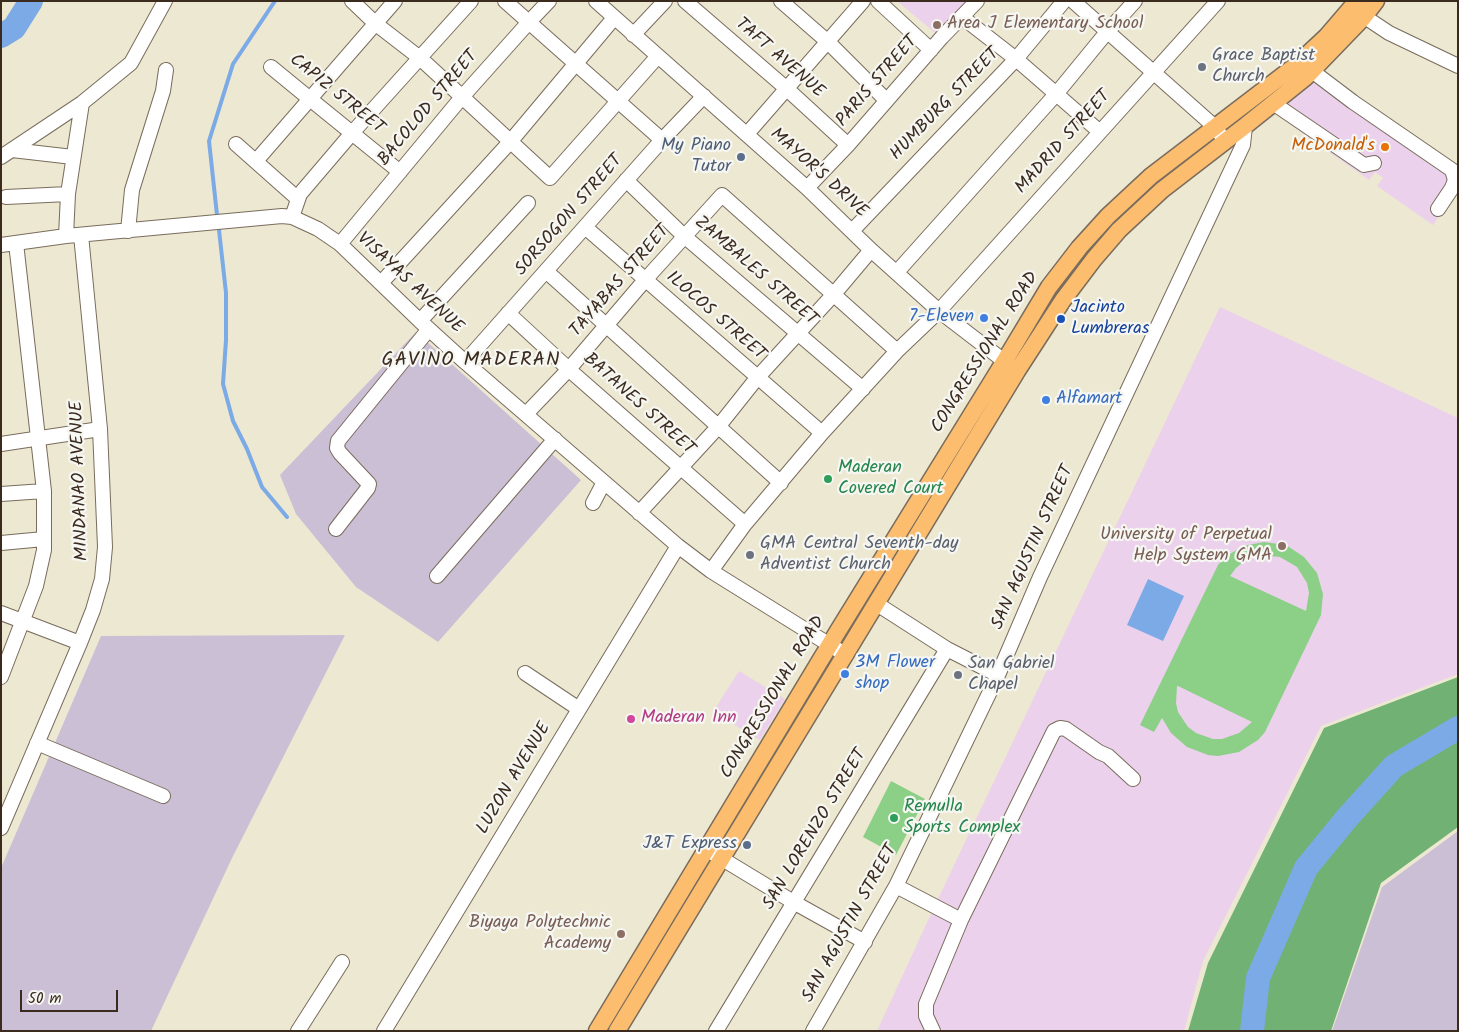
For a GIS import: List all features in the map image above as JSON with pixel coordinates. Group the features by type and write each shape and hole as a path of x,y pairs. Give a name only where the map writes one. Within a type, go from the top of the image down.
{"main road":[{"name":"CONGRESSIONAL ROAD","path":"617,1031 877,604 1011,366 1049,287 1079,248 1108,216 1151,176 1295,66 1327,36 1357,1"},
{"name":"CONGRESSIONAL ROAD","path":"597,1031 829,645 1011,366 1118,230 1162,190 1312,71 1365,17 1376,1"}],"street":[{"path":"7,153 82,103 131,63 165,1"},
{"path":"352,1 376,24 420,58 550,178 658,56"},
{"path":"256,161 395,1"},
{"path":"292,217 298,199 352,133 471,1"},
{"path":"505,1 662,140"},
{"name":"BACOLOD STREET","path":"340,244 462,97 550,1"},
{"name":"MAYOR'S DRIVE","path":"596,1 807,188 871,250 939,311 1011,366"},
{"path":"633,35 665,1"},
{"name":"TAFT AVENUE","path":"685,1 787,89 848,146"},
{"path":"782,1 828,42 886,100"},
{"path":"747,134 863,1"},
{"path":"878,1 931,50"},
{"name":"PARIS STREET","path":"807,188 848,146 886,100 977,1"},
{"name":"HUMBURG STREET","path":"852,231 1016,59 1064,1"},
{"path":"1073,1 1215,127 1225,141"},
{"path":"896,272 1057,93 1135,1"},
{"name":"MADRID STREET","path":"939,311 1100,132 1212,3"},
{"path":"962,17 1057,93 1100,132"},
{"path":"1365,17 1389,33 1458,66"},
{"path":"381,283 510,142 614,18"},
{"name":"CAPIZ STREET","path":"271,66 310,100 400,172"},
{"path":"128,231 132,190 163,92 166,70"},
{"path":"1312,71 1353,102 1452,170 1455,180 1438,209"},
{"name":"SORSOGON STREET","path":"466,362 626,180 704,96"},
{"path":"66,236 68,194 82,103"},
{"path":"1273,103 1364,165 1374,164"},
{"name":"SAN AGUSTIN STREET","path":"813,1031 896,886 998,675 1040,577 1243,145 1245,126"},
{"path":"236,144 298,199"},
{"path":"7,153 74,157"},
{"name":"ZAMBALES STREET","path":"626,180 684,236 863,389"},
{"path":"6,197 68,194"},
{"name":"TAYABAS STREET","path":"526,414 570,369 645,280 722,195 834,294"},
{"path":"336,529 368,488 369,484 340,453 337,448 338,440 425,325 528,203"},
{"name":"VISAYAS AVENUE","path":"1,245 81,234 292,217 318,229 340,244 466,362 678,546 711,571 846,654"},
{"name":"ILOCOS STREET","path":"585,226 822,433"},
{"name":"MINDANAO AVENUE","path":"1,828 80,643 93,610 102,579 105,547 100,429 81,234"},
{"path":"1,676 36,586 44,550 44,492 16,243"},
{"path":"640,513 718,427 757,378 796,333 834,294 871,250"},
{"path":"546,270 781,483"},
{"path":"834,294 897,350"},
{"path":"711,571 745,524 822,433 897,350 939,311"},
{"name":"BATANES STREET","path":"508,314 745,524"},
{"path":"1,444 38,440 100,429"},
{"path":"437,576 555,440"},
{"path":"593,503 604,482"},
{"path":"1,494 44,492"},
{"path":"1,543 44,539"},
{"name":"LUZON AVENUE","path":"384,1031 678,546"},
{"path":"877,604 947,649 998,675"},
{"path":"1,612 80,643"},
{"name":"SAN LORENZO STREET","path":"716,1031 947,649"},
{"path":"525,673 579,709"},
{"path":"790,710 806,719"},
{"path":"933,1031 926,1016 926,1004 961,920 1054,731 1060,728 1066,729 1099,752 1108,756 1133,779"},
{"path":"772,740 788,750"},
{"path":"37,743 163,796"},
{"path":"706,849 795,903 865,942"},
{"path":"896,886 961,920"},
{"path":"298,1031 342,962"}],"shaded area":[{"name":"Area J Elementary School","path":"897,1 969,1 939,36"},
{"path":"1314,69 1458,171 1458,189 1433,225 1377,186 1383,178 1375,172 1369,180 1267,108"},
{"name":"University of Perpetual Help System GMA","path":"1220,307 1458,418 1458,674 1321,726 1203,961 1184,1031 877,1031 937,901"},
{"path":"416,332 581,480 438,642 356,587 296,514 280,475"},
{"path":"345,635 232,858 151,1031 1,1031 1,868 101,636"},
{"path":"739,671 785,699 760,740 713,712"},
{"path":"1458,831 1458,1031 1332,1031 1382,887"}],"green space":[{"path":"1264,542 1286,545 1304,557 1317,573 1323,594 1321,615 1265,732 1258,740 1239,752 1218,756 1208,755 1187,747 1171,733 1162,718 1154,732 1140,725 1218,565 1225,557 1243,546","holes":["1261,555 1280,557 1297,567 1307,583 1309,593 1306,611 1230,576 1243,562","1178,686 1252,722 1239,733 1222,739 1213,739 1196,733 1188,727 1178,712 1176,703"]},
{"path":"1458,677 1458,827 1381,883 1331,1031 1188,1031 1208,963 1324,728"},
{"name":"Remulla Sports Complex","path":"891,781 925,799 896,855 863,837"}],"water":[{"path":"1148,579 1184,596 1163,641 1127,625"}],"waterway":[{"path":"1,36 14,28 31,1"},
{"path":"217,215 209,141 233,64 275,1"},
{"path":"219,230 226,293 226,340 223,384 233,421 247,449 262,487 287,517"},
{"path":"1252,1031 1258,978 1306,868 1347,818 1394,766 1458,728"}],"place":[{"name":"Area J Elementary School","path":"937,25"},
{"name":"Grace Baptist Church","path":"1202,67"},
{"name":"McDonald's","path":"1385,147"},
{"name":"My Piano Tutor","path":"741,157"},
{"name":"7-Eleven","path":"984,318"},
{"name":"Jacinto Lumbreras","path":"1061,319"},
{"name":"Alfamart","path":"1046,400"},
{"name":"Maderan Covered Court","path":"828,479"},
{"name":"University of Perpetual Help System GMA","path":"1282,546"},
{"name":"GMA Central Seventh-day Adventist Church","path":"750,555"},
{"name":"3M Flower shop","path":"845,674"},
{"name":"San Gabriel Chapel","path":"958,675"},
{"name":"Maderan Inn","path":"631,719"},
{"name":"Remulla Sports Complex","path":"894,818"},
{"name":"J&T Express","path":"747,845"},
{"name":"Biyaya Polytechnic Academy","path":"621,934"}],"district":[{"name":"GAVINO MADERAN","path":"471,362"}]}
